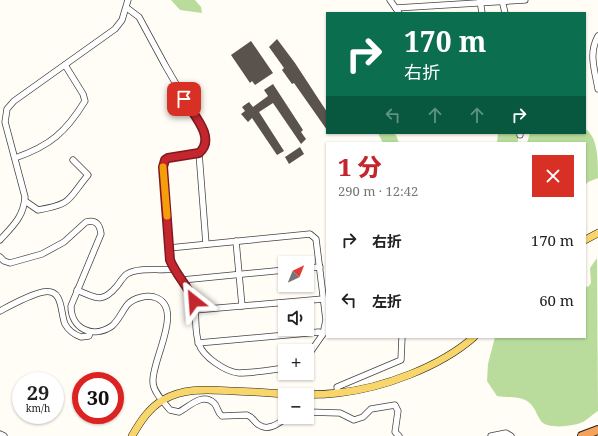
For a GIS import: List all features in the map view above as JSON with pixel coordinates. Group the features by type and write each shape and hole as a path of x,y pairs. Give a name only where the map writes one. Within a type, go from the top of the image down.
{"highway":[{"path":"582,436 598,430"}],"main road":[{"path":"586,239 598,233"},
{"path":"132,436 144,416 163,400 179,393 199,390 312,394 338,393 383,383 412,374 446,356 473,338"}],"street":[{"path":"0,240 19,220 24,209 25,201 5,122 7,109 14,101 115,29 122,20 127,8 128,0"},
{"path":"390,0 398,11 480,1 525,0"},
{"path":"480,1 482,12"},
{"path":"502,1 505,12"},
{"path":"127,8 139,17 204,132 206,144 199,153 206,244"},
{"path":"598,36 594,43 591,56 598,89"},
{"path":"15,158 45,145 71,123 85,101 84,94 65,65"},
{"path":"199,153 168,158 163,164 170,260 173,269 182,280 194,301 198,343 202,351 209,359 238,373 278,369"},
{"path":"25,201 38,210 59,206 67,202 88,176 73,160"},
{"path":"0,257 4,261 10,263 42,254 64,242 86,222 91,221 97,223 100,227 101,234 71,306 72,317 82,329 90,332 102,330 111,326 128,304 145,296 154,297 162,301 168,307 168,318 162,346 153,373 152,384 157,394 170,410 179,412 193,402 209,400 213,402 218,413 222,416 247,415 259,425 270,428 278,423"},
{"path":"169,248 310,234 316,239 326,320 323,334 314,347"},
{"path":"236,241 242,306"},
{"path":"314,267 320,267"},
{"path":"77,290 95,298 103,298 110,294 127,274 138,271 173,269"},
{"path":"182,280 278,271"},
{"path":"0,311 37,294 50,292 56,295 60,301 64,321 68,328 81,337 89,336 90,332"},
{"path":"195,310 323,299"},
{"path":"198,343 319,332 323,334"},
{"path":"338,393 337,387 401,360 402,338"},
{"path":"314,412 340,413 354,420 363,417 371,409 395,405 398,411 395,432 399,436"},
{"path":"491,436 506,433 511,436"},
{"path":"0,434 4,436"}],"green space":[{"path":"171,0 195,0 201,7 202,13 180,10"},
{"path":"586,130 593,137 595,143 598,178 586,184 586,142 527,142 530,134 586,134"},
{"path":"378,134 394,134 396,135 399,142 382,142"},
{"path":"498,134 518,134 518,142 497,142"},
{"path":"597,258 598,411 583,422 568,426 549,426 541,421 530,403 524,399 497,396 487,381 488,364 495,338 586,338 586,286 588,287 591,283 590,268"}],"building":[{"path":"277,39 295,63 326,110 326,129 294,83 292,84 282,70 284,68 269,47"},
{"path":"251,41 273,73 255,85 252,81 250,83 231,55"},
{"path":"273,84 303,130 301,132 306,139 301,144 273,103 259,112 284,151 277,155 252,118 248,122 241,114 245,111 242,107 249,102 253,107 268,96 264,90"},
{"path":"300,147 304,154 289,164 285,157"}],"slow traffic":[{"path":"163,167 167,216"}],"route":[{"path":"184,99 204,132 206,144 204,149 199,153 190,156 168,158 165,160 163,167 170,260 173,269 190,290 194,301"}]}
